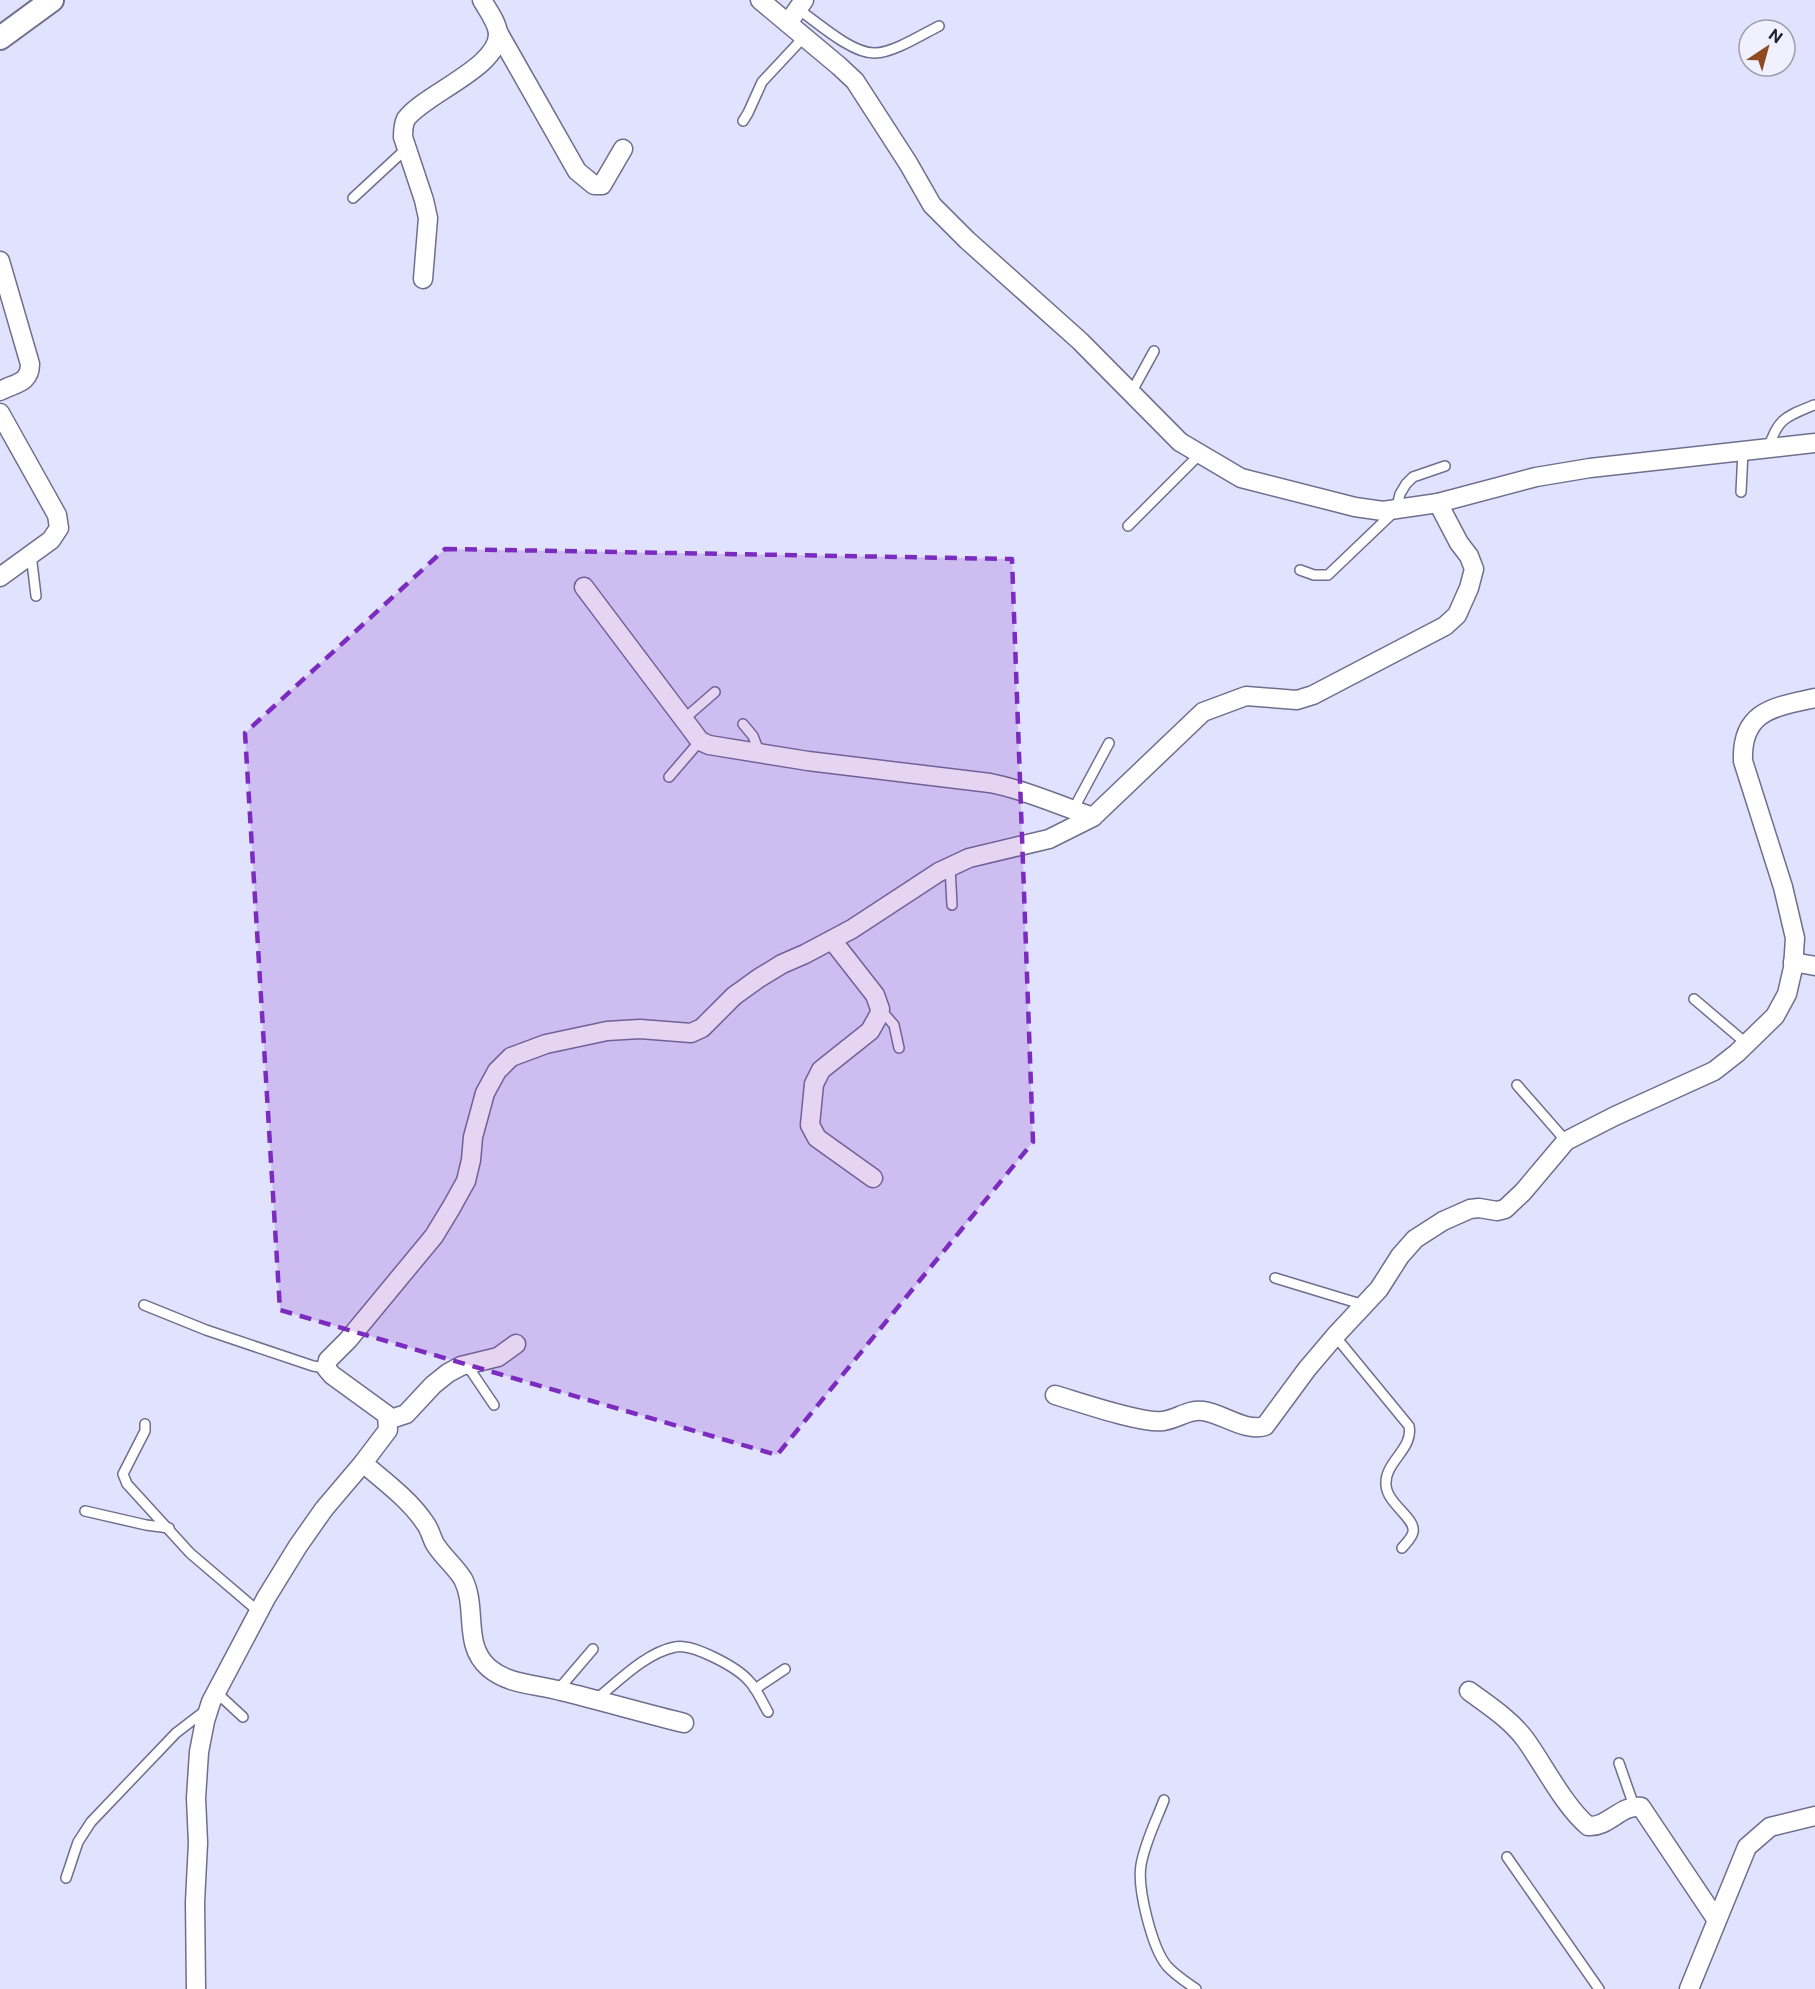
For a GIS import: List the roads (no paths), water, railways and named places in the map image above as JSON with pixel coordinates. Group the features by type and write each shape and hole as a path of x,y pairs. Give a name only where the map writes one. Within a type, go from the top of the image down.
{"street":[{"path":"482,0 569,158 586,180 594,185 602,184 623,149"},
{"path":"760,0 797,11 804,37 855,81 932,205 967,240 1080,341 1180,442 1241,478 1383,512 1438,503 1536,477 1590,468 1815,443"},
{"path":"0,38 39,4"},
{"path":"423,279 428,218 407,148 403,129 405,120 488,57 496,46 498,32"},
{"path":"0,261 30,364 30,372 25,380 0,391"},
{"path":"0,413 58,520 55,537 0,578"},
{"path":"196,1989 195,1902 198,1844 196,1798 199,1752 205,1721 213,1699 259,1612 298,1546 324,1509 388,1430 387,1414 332,1375 326,1368 328,1360 348,1340 434,1236 451,1208 466,1180 473,1137 485,1093 497,1071 511,1057 546,1044 607,1031 640,1029 691,1033 702,1028 711,1022 734,996 759,978 832,940 950,867 969,858 1049,839 1092,817 1203,712 1246,696 1297,700 1313,695 1444,626 1457,615 1469,588 1474,569 1469,556 1459,543 1438,503"},
{"path":"585,587 700,741 709,745 760,754 990,783 1013,788 1092,817"},
{"path":"1055,1395 1147,1420 1164,1421 1193,1411 1205,1411 1255,1429 1265,1426 1284,1398 1335,1336 1379,1289 1400,1256 1415,1239 1443,1221 1470,1209 1497,1211 1505,1209 1523,1192 1566,1141 1714,1071 1747,1044 1775,1016 1787,994 1795,938 1783,886 1749,783 1743,761 1742,745 1754,720 1769,709 1815,698"},
{"path":"832,940 875,995 880,1009 877,1021 870,1031 821,1070 814,1084 810,1125 817,1138 873,1178"},
{"path":"1793,962 1815,966"},
{"path":"388,1420 406,1414 433,1385 448,1373 498,1356 516,1344"},
{"path":"363,1463 412,1507 426,1524 435,1544 460,1575 470,1597 471,1629 476,1651 487,1666 502,1678 558,1690 684,1724"},
{"path":"1469,1690 1512,1724 1588,1826 1600,1825 1634,1806 1641,1807 1716,1919"},
{"path":"1689,1989 1747,1846 1770,1827 1815,1816"}],"lane":[{"path":"797,11 847,43 865,52 876,54 939,26"},
{"path":"743,121 762,82 804,37"},
{"path":"352,198 407,148"},
{"path":"1131,393 1154,351"},
{"path":"1768,449 1779,424 1785,417 1814,405"},
{"path":"1741,492 1743,451"},
{"path":"1128,526 1199,455"},
{"path":"1300,570 1314,575 1328,575 1396,510 1400,494 1413,477 1445,466"},
{"path":"31,554 36,596"},
{"path":"684,719 715,692"},
{"path":"743,724 753,736 760,754"},
{"path":"669,777 700,741"},
{"path":"1073,810 1109,743"},
{"path":"950,867 952,905"},
{"path":"1694,999 1747,1044"},
{"path":"880,1009 894,1025 899,1048"},
{"path":"1517,1085 1566,1141"},
{"path":"1275,1278 1365,1305"},
{"path":"144,1305 206,1330 313,1366 326,1368"},
{"path":"1335,1336 1409,1426 1407,1442 1391,1466 1386,1479 1390,1500 1413,1526 1413,1532 1402,1548"},
{"path":"467,1365 494,1405"},
{"path":"145,1424 145,1431 125,1468 123,1478 190,1553 259,1612"},
{"path":"85,1512 169,1528"},
{"path":"595,1700 643,1662 676,1647 689,1648 739,1671 750,1682 768,1712"},
{"path":"558,1690 593,1649"},
{"path":"754,1689 785,1670"},
{"path":"66,1878 78,1842 91,1822 176,1733 213,1699 243,1718"},
{"path":"1619,1763 1634,1806"},
{"path":"1164,1800 1144,1851 1140,1867 1140,1894 1163,1960 1172,1971 1196,1989"},
{"path":"1507,1857 1599,1989"}]}
